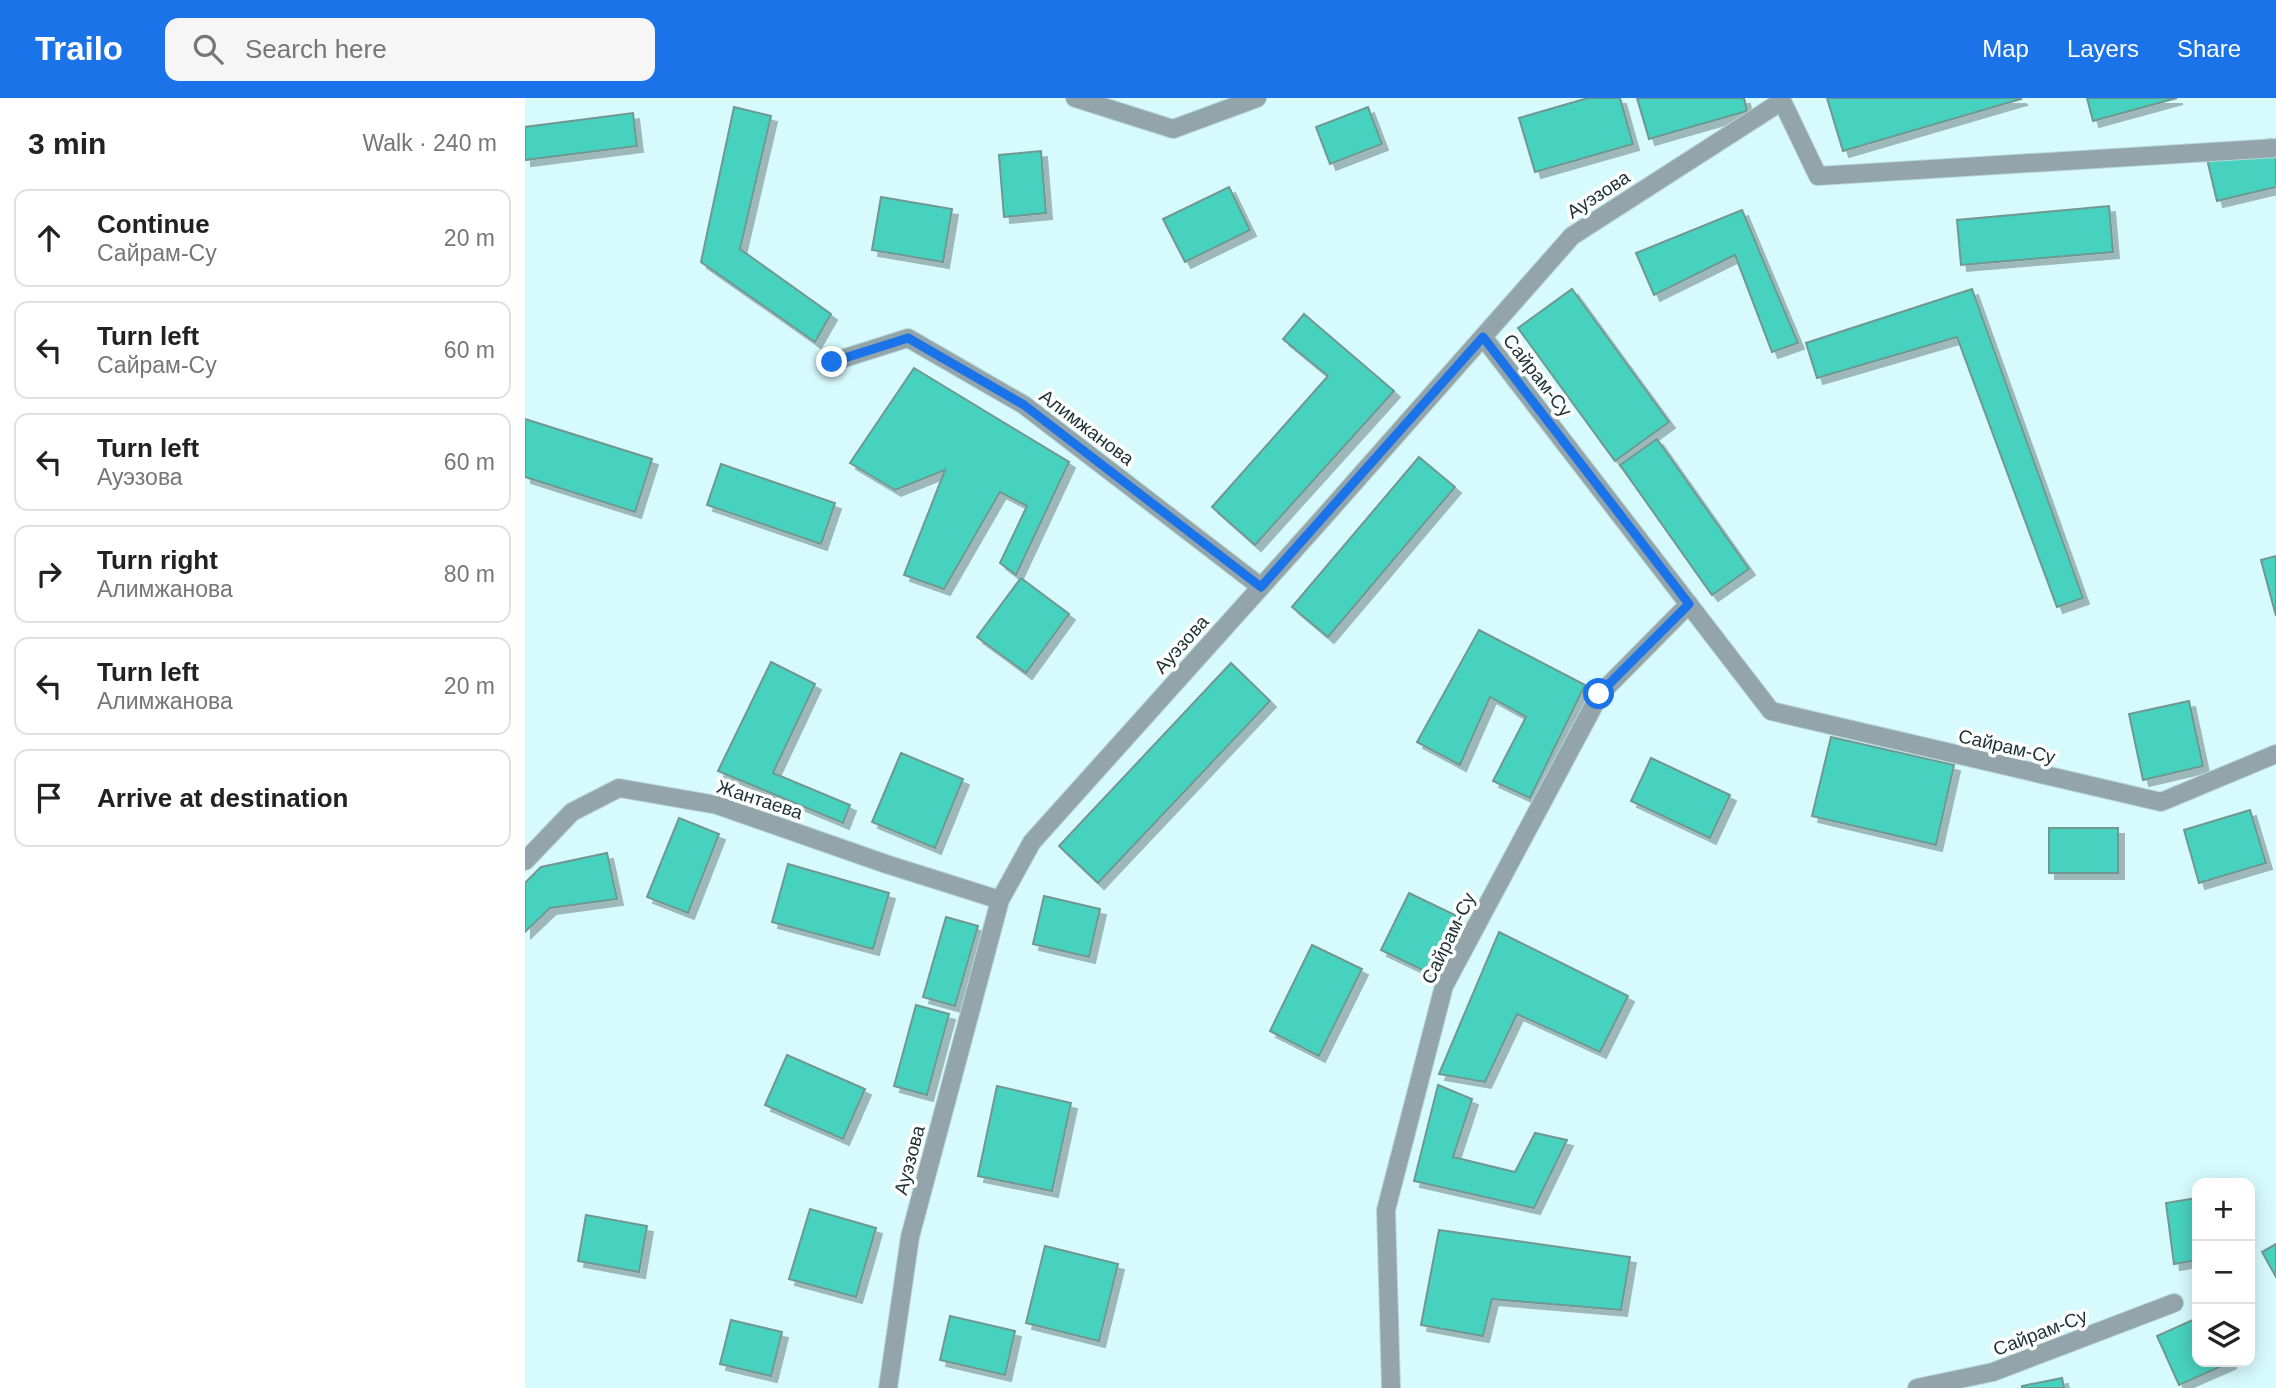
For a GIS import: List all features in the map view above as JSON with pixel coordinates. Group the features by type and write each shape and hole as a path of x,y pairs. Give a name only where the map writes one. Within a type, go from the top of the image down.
{"street":[{"path":"1075,98 1173,129 1257,98"},
{"name":"Ауэзова","path":"888,1388 911,1237 1000,900 1032,842 1572,236 1782,101 1818,176 2276,148"},
{"name":"Сайрам-Су","path":"1483,337 1771,711 2161,802 2276,754"},
{"name":"Алимжанова","path":"832,362 908,338 1024,405 1261,587"},
{"name":"Сайрам-Су","path":"1391,1388 1387,1210 1444,986 1599,694 1689,604"},
{"name":"Жантаева","path":"525,861 572,812 619,788 717,805 885,864 1000,900"},
{"name":"Сайрам-Су","path":"1917,1388 1993,1372 2174,1303"}],"building":[{"path":"1588,98 1620,98 1633,144 1535,172 1519,118"},
{"path":"1637,98 1744,98 1747,111 1649,139"},
{"path":"1827,98 2020,98 2021,99 1843,151"},
{"path":"2087,98 2177,98 2093,121"},
{"path":"734,107 771,116 740,249 831,314 815,342 701,262"},
{"path":"1368,107 1382,144 1330,164 1316,127"},
{"path":"633,113 637,146 525,160 525,127"},
{"path":"2271,139 2276,158 2276,187 2217,201 2206,155"},
{"path":"1041,151 1046,213 1004,217 999,155"},
{"path":"1229,187 1250,230 1185,262 1163,219"},
{"path":"881,197 952,209 943,262 872,250"},
{"path":"2109,206 2113,252 1961,265 1957,220"},
{"path":"1742,210 1798,343 1772,352 1735,255 1654,295 1636,253"},
{"path":"1572,289 1669,422 1615,461 1518,328"},
{"path":"1972,289 2083,598 2057,607 1957,337 1817,378 1806,343"},
{"path":"1304,314 1394,391 1255,545 1212,507 1328,376 1283,339"},
{"path":"914,368 1069,462 1016,575 1000,563 1027,506 1000,492 944,589 904,575 945,470 895,490 850,463"},
{"path":"525,419 652,459 635,512 525,477"},
{"path":"1657,439 1749,569 1712,595 1620,465"},
{"path":"1419,457 1455,487 1328,637 1292,607"},
{"path":"721,464 835,503 821,544 707,505"},
{"path":"2276,556 2276,616 2261,560"},
{"path":"1021,578 1069,614 1026,673 977,637"},
{"path":"1479,630 1585,685 1530,798 1493,781 1526,717 1490,697 1460,765 1417,742"},
{"path":"771,662 815,684 773,773 850,805 843,823 718,771"},
{"path":"1231,663 1270,701 1098,883 1059,846"},
{"path":"2189,701 2203,766 2143,780 2129,714"},
{"path":"1831,737 1954,765 1936,845 1812,816"},
{"path":"901,753 963,779 935,848 872,822"},
{"path":"1651,758 1730,795 1710,838 1631,801"},
{"path":"2250,810 2266,863 2199,883 2184,830"},
{"path":"679,818 719,834 688,913 647,897"},
{"path":"2049,828 2118,828 2118,873 2049,873"},
{"path":"607,853 617,899 550,908 525,932 525,883 541,867"},
{"path":"788,864 889,893 873,949 772,922"},
{"path":"1409,893 1461,918 1433,975 1381,950"},
{"path":"1044,896 1100,909 1089,957 1033,944"},
{"path":"946,917 978,926 955,1006 923,997"},
{"path":"1499,932 1628,996 1600,1052 1517,1014 1485,1082 1439,1074"},
{"path":"1312,945 1362,969 1319,1056 1270,1031"},
{"path":"916,1005 949,1014 927,1095 894,1086"},
{"path":"787,1055 865,1089 843,1139 765,1105"},
{"path":"1438,1085 1472,1099 1453,1157 1515,1172 1535,1133 1567,1140 1534,1208 1414,1181"},
{"path":"997,1086 1071,1103 1052,1191 978,1176"},
{"path":"2192,1199 2192,1261 2174,1264 2166,1203"},
{"path":"810,1209 876,1228 856,1297 789,1279"},
{"path":"586,1215 647,1226 639,1272 578,1261"},
{"path":"1439,1230 1630,1257 1621,1310 1492,1299 1483,1336 1421,1325"},
{"path":"2276,1244 2276,1277 2262,1252"},
{"path":"1045,1246 1118,1264 1099,1341 1026,1323"},
{"path":"950,1316 1015,1331 1005,1375 940,1360"},
{"path":"731,1320 782,1332 771,1376 720,1364"},
{"path":"2192,1320 2192,1367 2220,1367 2179,1385 2157,1336"},
{"path":"2062,1378 2064,1388 2022,1388 2022,1386"}],"route":[{"path":"832,362 908,338 1024,405 1261,587 1483,337 1689,604 1599,694"}]}
